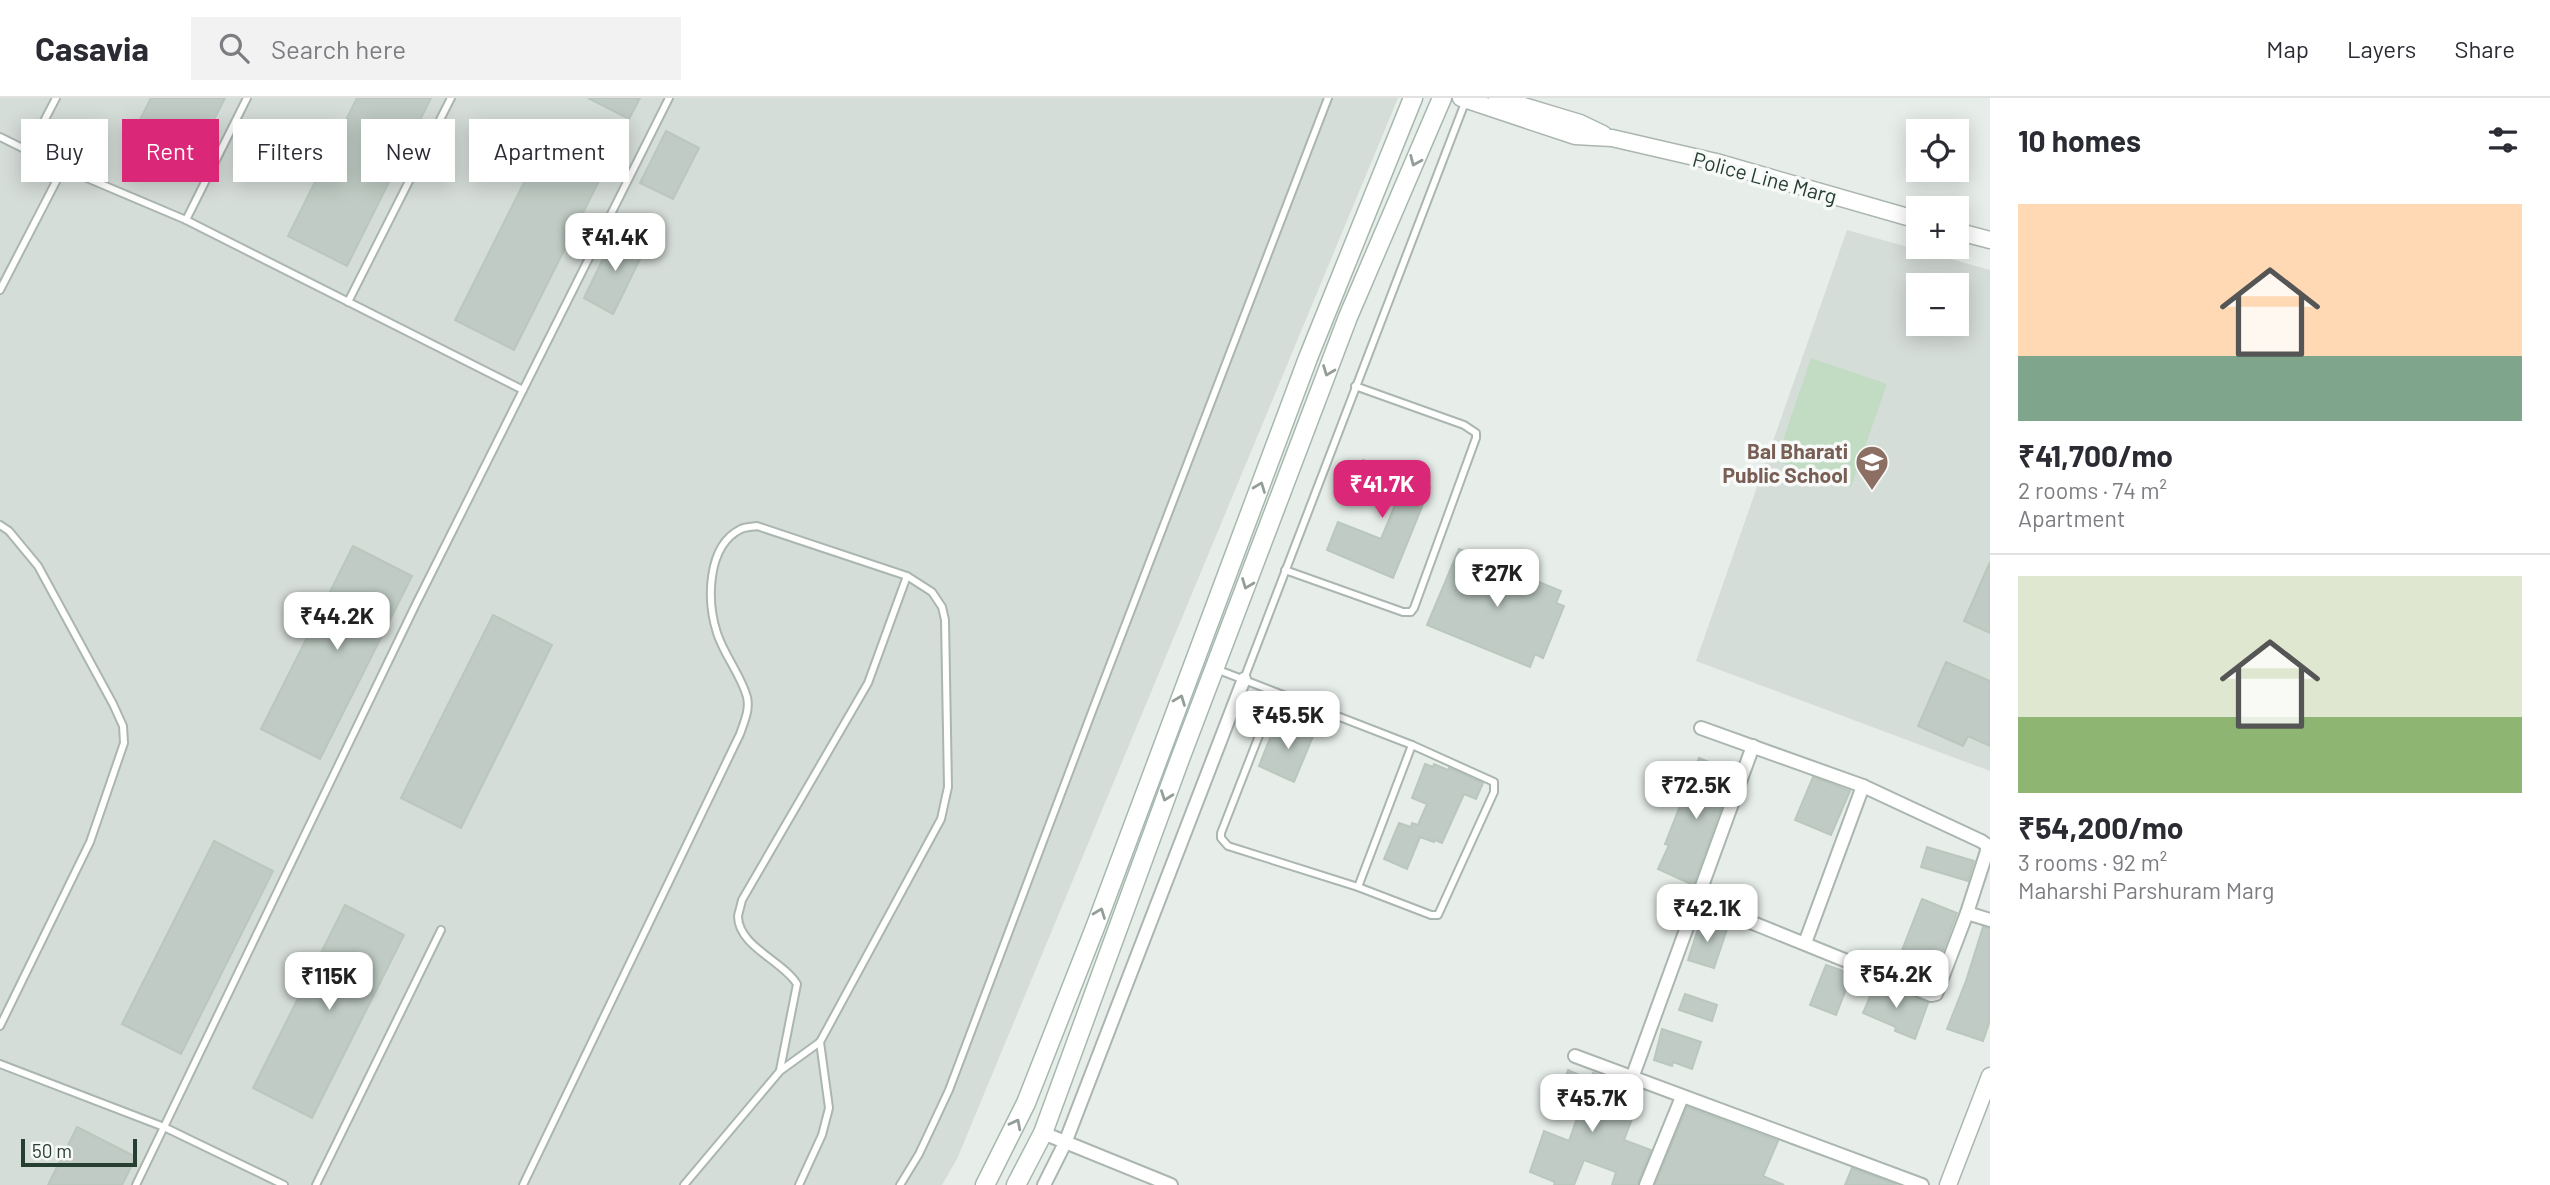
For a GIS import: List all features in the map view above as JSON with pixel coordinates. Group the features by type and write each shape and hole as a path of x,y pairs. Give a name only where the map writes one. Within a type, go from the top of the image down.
{"main road":[{"path":"985,1185 1031,1090 1101,912 1308,358 1413,98"},
{"path":"1016,1185 1043,1133 1214,668 1348,317 1441,98"}],"street":[{"name":"Police Line Marg","path":"1497,98 1580,123 1612,138"},
{"name":"Police Line Marg","path":"1465,99 1575,136 1612,138 1716,162 1906,217"},
{"path":"1969,234 1990,240"},
{"path":"1044,1185 1065,1143 1244,679"},
{"path":"1696,900 1936,994 1987,851 1987,845 1863,786 1701,728"},
{"path":"1632,1078 1753,746"},
{"path":"1805,943 1863,786"},
{"path":"1967,913 1990,920"},
{"path":"1575,1056 1922,1185"},
{"path":"1948,1185 1990,1076"},
{"path":"1646,1185 1682,1097"},
{"path":"1043,1133 1171,1185"}],"lane":[{"path":"45,119 56,98"},
{"path":"186,220 247,98"},
{"path":"348,302 451,98"},
{"path":"136,1185 410,617 669,98"},
{"path":"900,1185 919,1154 949,1090 1328,98"},
{"path":"1244,679 1465,99"},
{"path":"0,137 21,146"},
{"path":"0,290 56,182"},
{"path":"96,182 186,220 523,390"},
{"path":"1285,570 1403,612 1411,612 1414,608 1476,433 1464,425 1356,386"},
{"path":"0,525 9,531 38,566 113,704 123,726 124,743 90,842 0,1026"},
{"path":"523,1185 740,734 747,712 747,697 717,634 713,612 712,575 718,555 729,539 741,529 757,526 907,576 932,593 942,607 945,620 948,788 941,819 820,1042 780,1070 684,1185"},
{"path":"780,1070 797,984 790,973 742,934 738,917 742,900 868,683 907,576"},
{"path":"1214,668 1244,679 1412,745 1492,779 1494,792 1438,915 1228,846 1221,838 1276,692"},
{"path":"1358,887 1412,745"},
{"path":"316,1185 440,930"},
{"path":"799,1185 822,1135 829,1108 820,1042"},
{"path":"0,1064 164,1127 284,1185"}],"shaded area":[{"path":"0,98 1398,98 957,1159 942,1185 0,1185"},
{"name":"Bal Bharati Public School","path":"1847,230 1906,247 1906,259 1951,259 1990,270 1990,771 1696,661"}],"green space":[{"path":"1811,358 1887,384 1851,487 1776,461"}],"building":[{"path":"151,98 225,98 214,119 140,119"},
{"path":"357,98 431,98 420,119 361,119 361,182 389,182 347,266 288,236 315,182 347,182 346,119"},
{"path":"588,98 640,98 629,119"},
{"path":"666,131 699,148 673,199 640,183"},
{"path":"524,182 598,182 514,350 455,320"},
{"path":"616,232 646,247 613,314 584,298"},
{"path":"1363,460 1430,487 1393,578 1327,550 1338,522 1381,539 1395,505 1352,487"},
{"path":"353,546 412,576 320,759 261,729"},
{"path":"1459,549 1561,591 1556,603 1564,606 1543,658 1535,654 1530,667 1427,625"},
{"path":"1990,562 1990,633 1964,621"},
{"path":"493,615 552,645 461,828 401,798"},
{"path":"1946,662 1990,681 1990,746 1968,736 1963,746 1918,726"},
{"path":"1296,721 1316,729 1294,782 1259,766 1272,733 1281,737 1284,730 1291,733"},
{"path":"1699,758 1734,772 1693,885 1658,869"},
{"path":"1425,764 1433,767 1434,764 1448,770 1449,768 1483,783 1476,799 1464,794 1442,843 1420,837 1407,869 1384,859 1399,823 1411,827 1412,823 1418,825 1427,804 1412,798"},
{"path":"1813,777 1850,791 1831,835 1795,820"},
{"path":"214,841 273,871 181,1054 122,1024"},
{"path":"1927,847 1974,861 1968,881 1921,867"},
{"path":"1922,899 1957,913 1930,985 1894,971"},
{"path":"345,905 404,935 312,1118 253,1088"},
{"path":"1701,920 1727,929 1714,968 1688,960"},
{"path":"1983,927 1990,929 1990,1020 1983,1041 1947,1029"},
{"path":"1826,965 1852,974 1836,1015 1810,1005"},
{"path":"1876,982 1928,1003 1915,1039 1895,1031 1896,1027 1863,1013"},
{"path":"1685,994 1717,1005 1712,1021 1679,1010"},
{"path":"1662,1029 1701,1042 1692,1069 1673,1062 1672,1066 1654,1060"},
{"path":"1568,1070 1590,1080 1593,1073 1612,1079 1609,1089 1639,1101 1624,1140 1651,1150 1637,1185 1612,1185 1616,1172 1584,1160 1574,1185 1554,1185 1555,1182 1530,1172 1544,1131 1569,1141 1577,1118 1554,1110"},
{"path":"1687,1107 1778,1141 1763,1176 1784,1185 1655,1185"},
{"path":"77,1127 136,1157 122,1185 48,1185"},
{"path":"1852,1168 1897,1185 1845,1185"}],"place":[{"name":"Bal Bharati Public School","path":"1872,492"}]}
